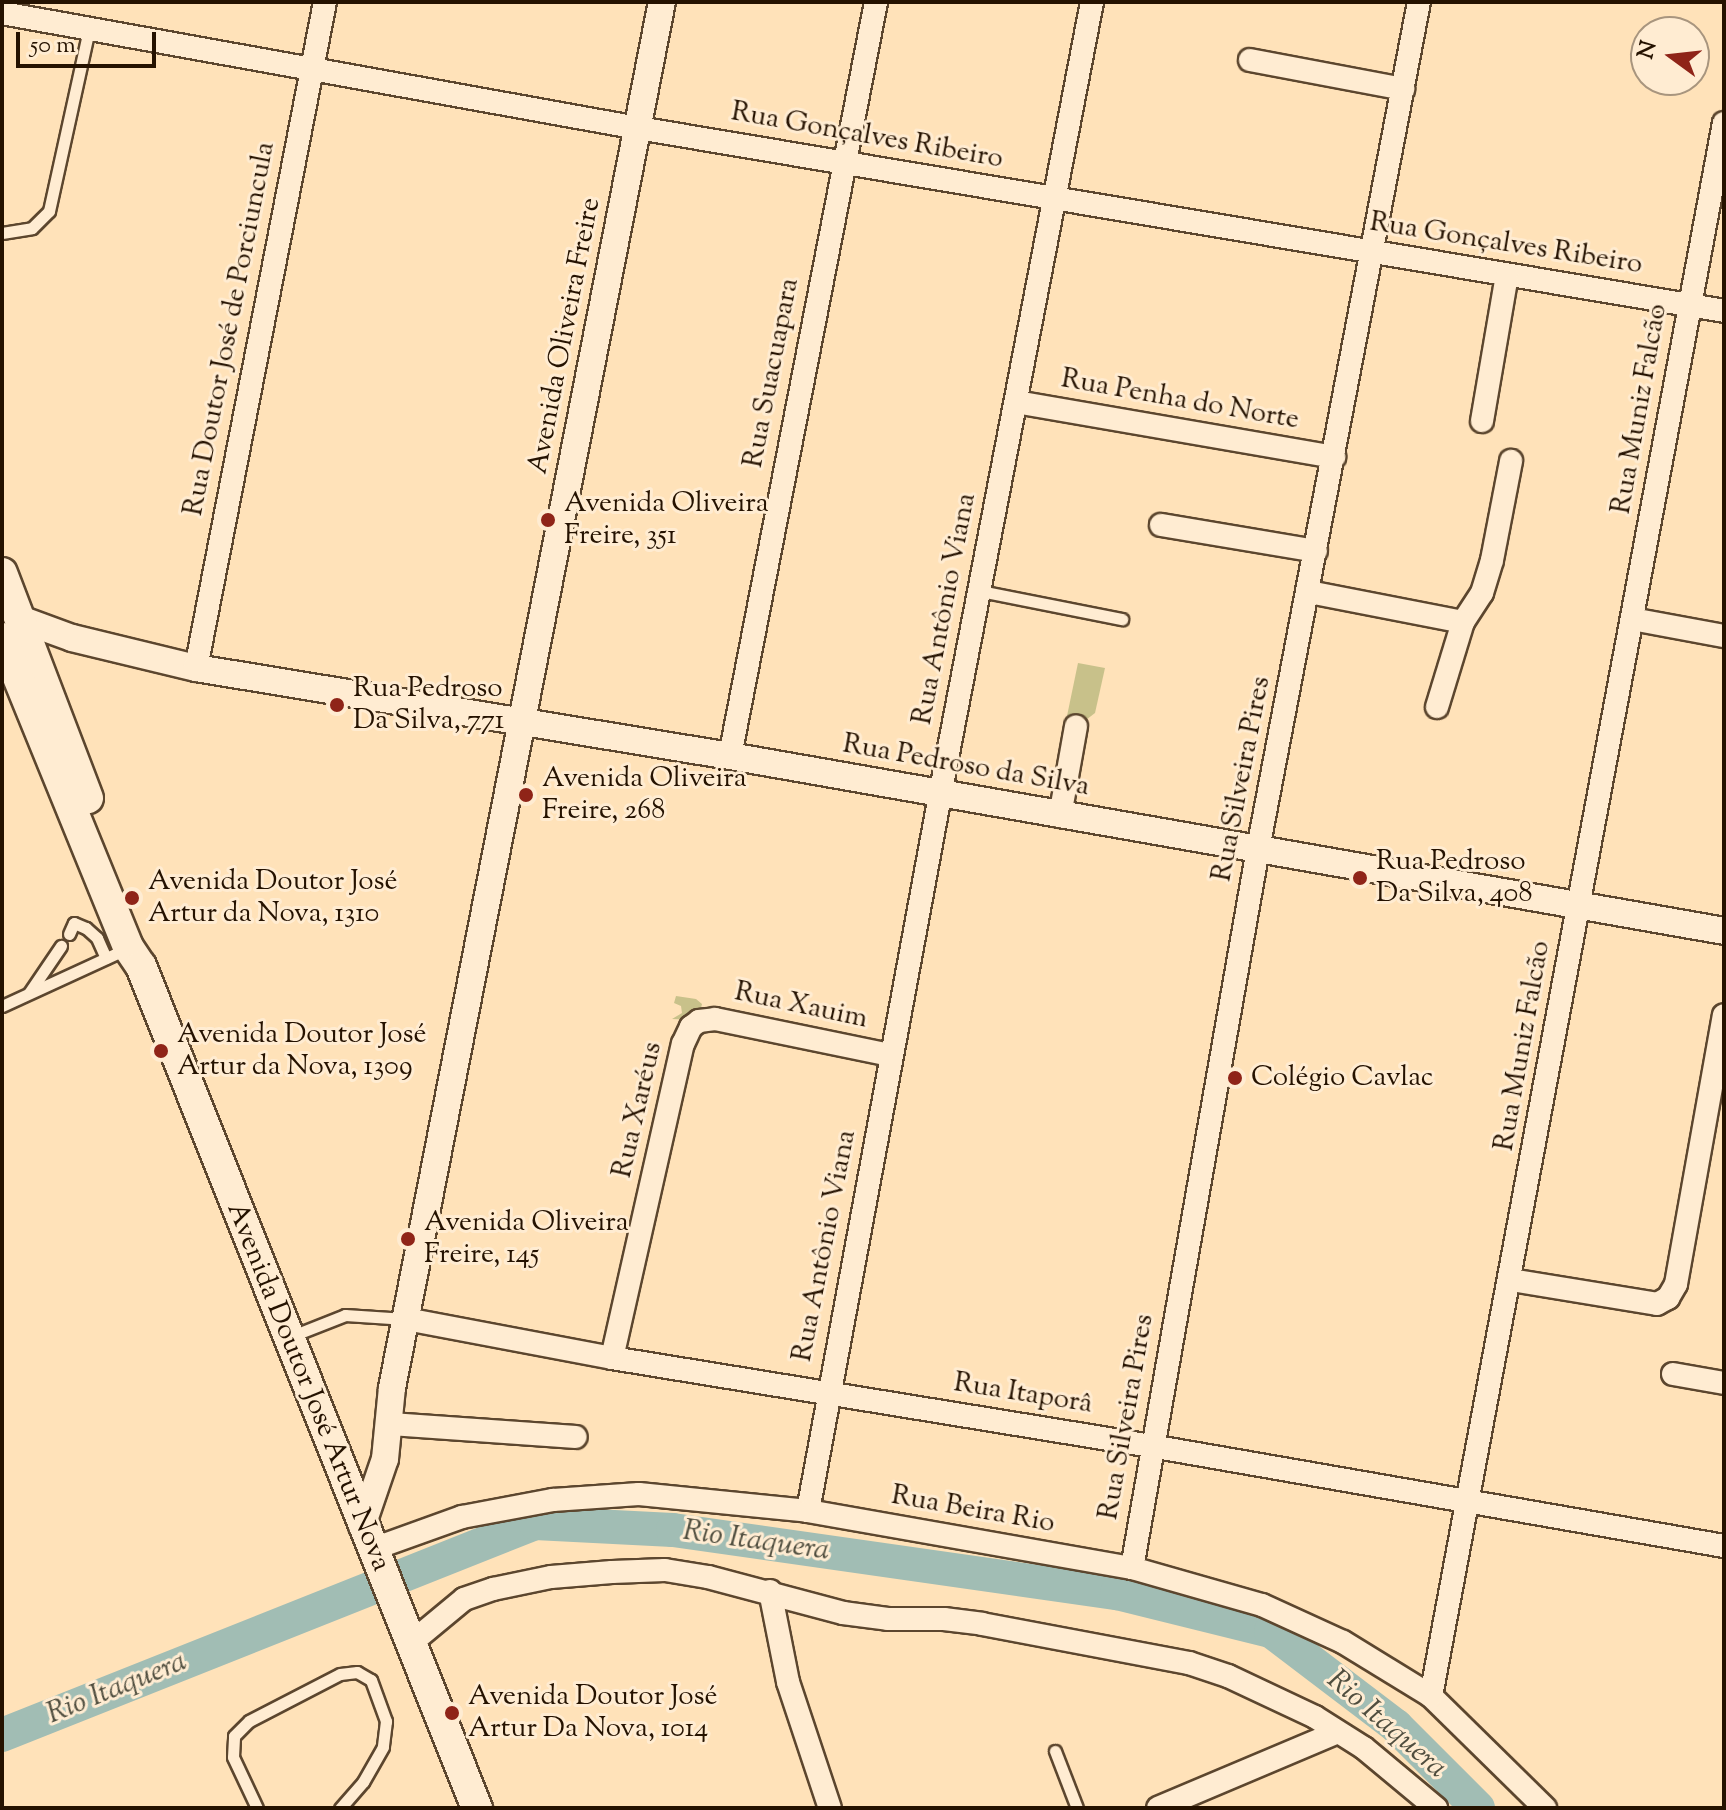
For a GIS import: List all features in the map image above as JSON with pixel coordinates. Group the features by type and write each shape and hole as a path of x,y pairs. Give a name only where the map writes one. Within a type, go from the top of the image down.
{"main road":[{"name":"Avenida Doutor José Artur Nova","path":"2,573 11,640 125,957 288,1338 477,1808"},
{"name":"Avenida Doutor José Artur Nova","path":"11,640 141,941 125,957"},
{"path":"2,690 72,812"}],"street":[{"name":"Rua Doutor José de Porciuncula","path":"196,668 325,2"},
{"name":"Avenida Oliveira Freire","path":"366,1534 662,2"},
{"name":"Rua Suacuapara","path":"730,756 842,162 876,2"},
{"name":"Rua Antônio Viana","path":"808,1511 891,1055 1092,2"},
{"name":"Rua Silveira Pires","path":"1132,1568 1258,849 1419,2"},
{"name":"Rua Gonçalves Ribeiro","path":"2,13 638,128 1724,311"},
{"path":"1250,60 1403,89"},
{"name":"Rua Muniz Falcão","path":"1431,1696 1511,1280 1724,123"},
{"path":"1482,421 1507,275"},
{"name":"Rua Penha do Norte","path":"1016,402 1334,457"},
{"path":"1437,707 1463,622 1482,593 1489,571 1511,461"},
{"path":"1161,525 1316,551"},
{"path":"1309,592 1463,622"},
{"path":"1632,619 1724,636"},
{"name":"Rua Pedroso da Silva","path":"11,640 72,638 196,668 730,756 1724,931"},
{"path":"1060,816 1076,726"},
{"path":"1511,1280 1657,1304 1668,1298 1676,1284 1724,1015"},
{"name":"Rua Xauim","path":"699,1021 725,1021 891,1055"},
{"name":"Rua Xaréus","path":"612,1358 683,1044 691,1027 699,1021"},
{"name":"Rua Itaporâ","path":"406,1319 612,1358 1151,1446 1724,1546"},
{"path":"1673,1374 1724,1383"},
{"name":"Avenida Oliveira Freire","path":"366,1534 385,1459 391,1424 392,1388"},
{"path":"391,1424 576,1437"},
{"name":"Rua Beira Rio","path":"366,1534 588,1496 687,1497 808,1511 1132,1568 1226,1594 1300,1620 1431,1696 1545,1808"},
{"path":"406,1631 464,1599 551,1577 665,1570 770,1591 843,1613 888,1619 944,1619 982,1624 1189,1663 1271,1695 1338,1732 1394,1770 1436,1808"},
{"path":"770,1591 788,1682 830,1808"},
{"path":"1158,1808 1338,1732"}],"lane":[{"path":"2,233 32,228 49,211 89,29"},
{"path":"980,591 1122,619"},
{"path":"69,934 74,923 86,928 125,957"},
{"path":"29,994 61,946"},
{"path":"2,1006 125,957"},
{"path":"288,1338 345,1315 406,1319"},
{"path":"257,1808 233,1757 234,1736 249,1721 340,1674 357,1672 371,1680 386,1721 383,1747 363,1782 340,1808"},
{"path":"1055,1751 1077,1808"}],"shaded area":[{"path":"1078,663 1105,668 1095,713 1082,723 1067,716"},
{"path":"676,996 696,999 702,1004 698,1020 672,1019 682,1013 681,1006 674,1003"}],"waterway":[{"name":"Rio Itaquera","path":"2,1735 535,1523 673,1530 1117,1593 1271,1631 1396,1726 1478,1808"}],"place":[{"name":"Avenida Oliveira Freire, 351","path":"548,520"},
{"name":"Rua Pedroso Da Silva, 771","path":"337,705"},
{"name":"Avenida Oliveira Freire, 268","path":"526,795"},
{"name":"Rua Pedroso Da Silva, 408","path":"1360,878"},
{"name":"Avenida Doutor José Artur da Nova, 1310","path":"132,898"},
{"name":"Avenida Doutor José Artur da Nova, 1309","path":"161,1051"},
{"name":"Colégio Cavlac","path":"1235,1078"},
{"name":"Avenida Oliveira Freire, 145","path":"408,1239"},
{"name":"Avenida Doutor José Artur Da Nova, 1014","path":"452,1713"}]}
